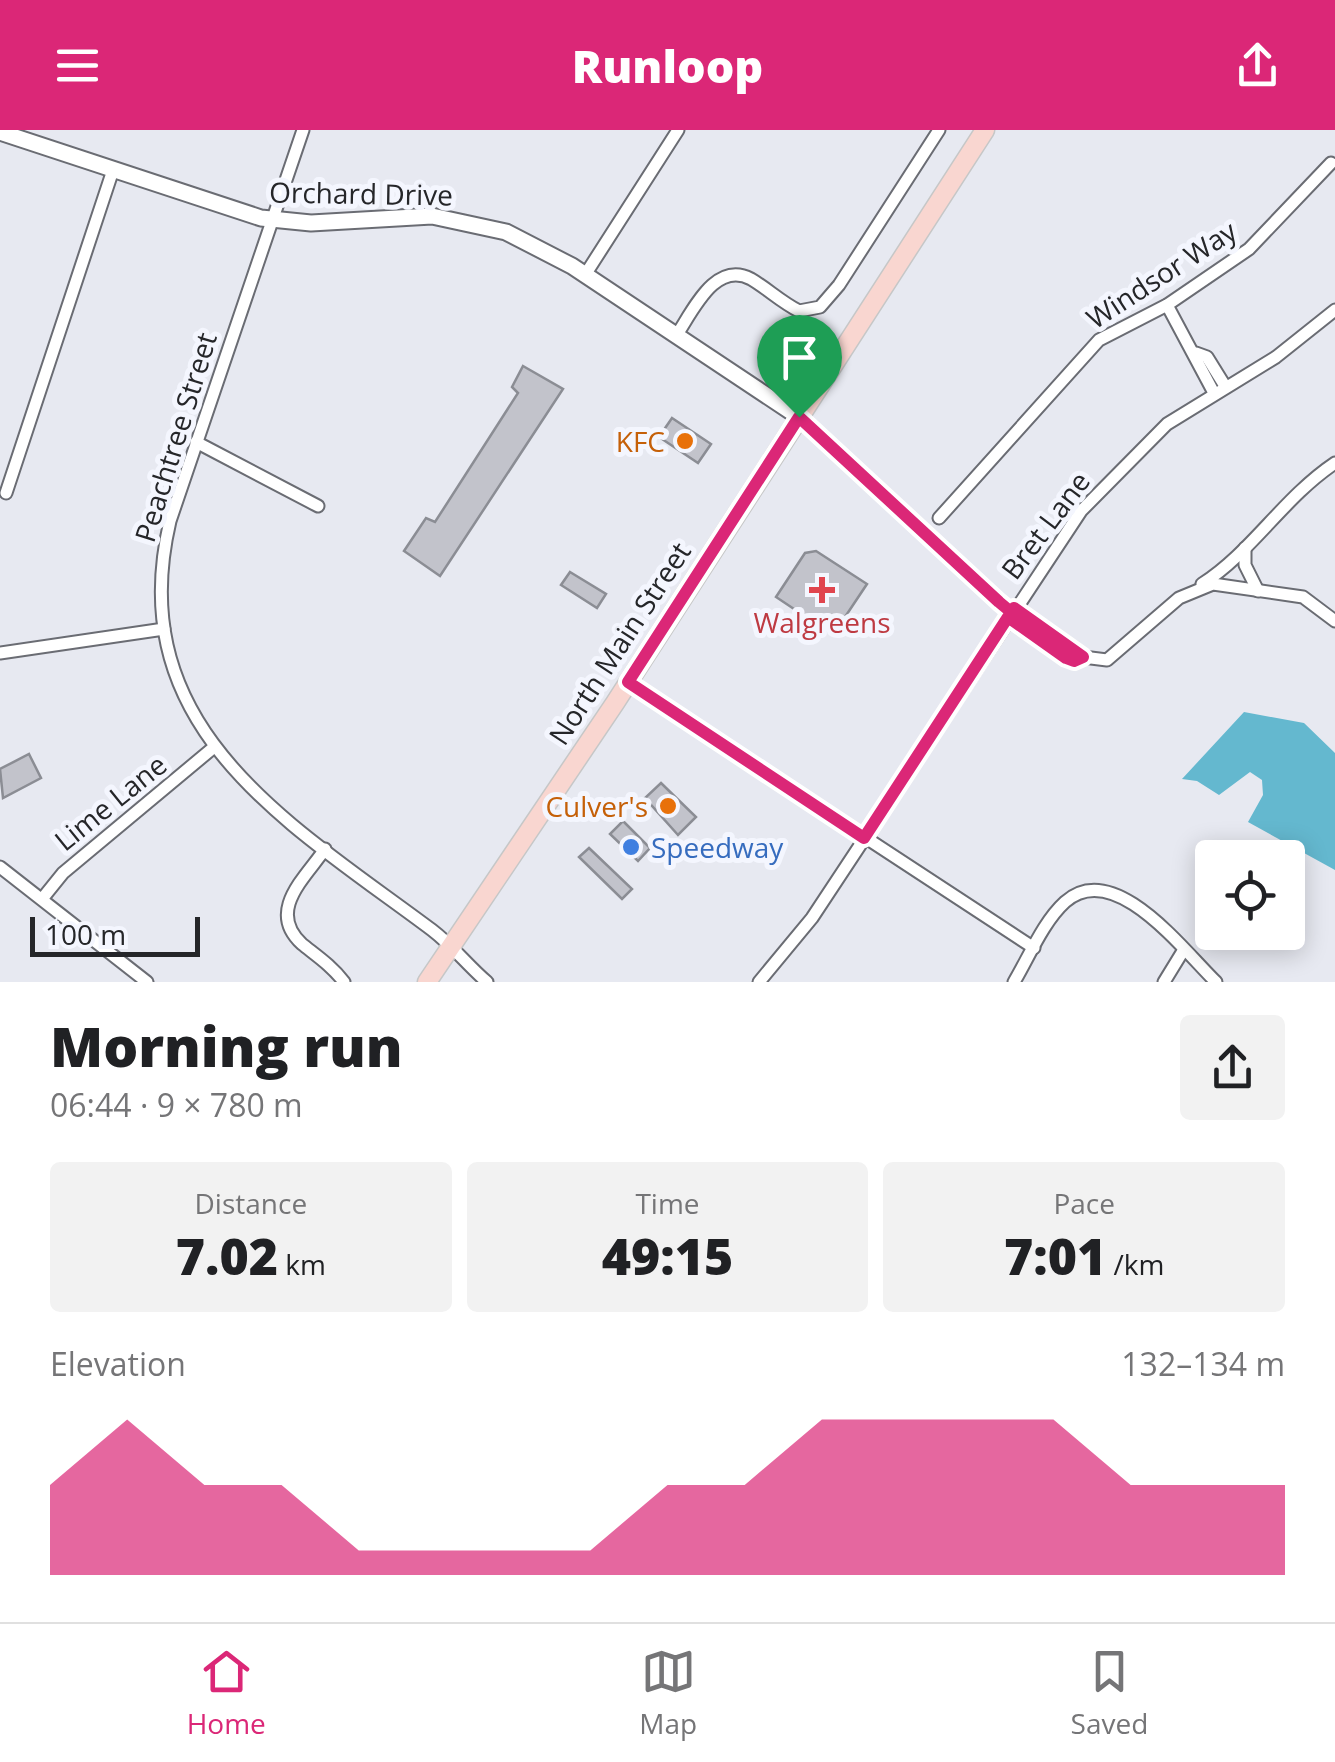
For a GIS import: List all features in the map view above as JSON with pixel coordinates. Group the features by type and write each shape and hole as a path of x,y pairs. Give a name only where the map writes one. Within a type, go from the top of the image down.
{"main road":[{"name":"North Main Street","path":"427,982 628,682 985,130"}],"street":[{"name":"Peachtree Street","path":"302,130 166,539 161,596 164,629 180,690 214,748 326,848 452,946 487,982"},
{"path":"585,275 678,130"},
{"path":"676,336 715,281 730,274 752,280 799,311 820,307 839,285 939,130"},
{"name":"Orchard Drive","path":"0,132 272,220 323,223 412,216 470,221 524,239 799,417"},
{"name":"Windsor Way","path":"939,518 1099,340 1166,304 1260,240 1331,163"},
{"path":"6,494 113,170"},
{"path":"1166,304 1196,352 1196,362 1220,390"},
{"name":"Bret Lane","path":"759,982 803,931 1080,510 1168,424 1276,357 1335,310"},
{"path":"799,417 1011,612 1074,661 1083,657 1103,661 1117,654 1168,606 1246,548 1291,498 1335,463"},
{"path":"196,442 318,506"},
{"path":"1246,548 1246,566 1258,591"},
{"path":"1191,591 1225,584 1303,597 1335,621"},
{"path":"0,653 164,629"},
{"path":"628,682 1034,948"},
{"name":"Lime Lane","path":"42,899 63,873 214,748"},
{"path":"326,848 292,894 286,920 295,937 344,982"},
{"path":"0,867 147,982"},
{"path":"1014,982 1068,899 1096,889 1133,904 1216,982"},
{"path":"1164,982 1183,950"}],"water":[{"path":"1244,712 1304,723 1335,753 1335,870 1305,853 1305,840 1281,840 1248,822 1263,795 1262,780 1250,772 1219,795 1197,781 1182,779"}],"building":[{"path":"523,366 563,389 440,576 404,551 426,518 435,522 518,393 512,387"},
{"name":"KFC","path":"672,418 711,444 698,463 659,437"},
{"name":"Walgreens","path":"816,551 867,584 833,635 776,597 805,553"},
{"path":"570,572 606,594 597,608 561,585"},
{"path":"29,754 41,778 3,798 0,769"},
{"name":"Culver's","path":"661,783 696,817 678,835 645,798"},
{"path":"623,821 650,848 638,861 610,834"},
{"path":"589,848 632,889 622,899 579,857"}],"place":[{"name":"KFC","path":"685,441"},
{"name":"Walgreens","path":"822,590"},
{"name":"Culver's","path":"668,806"},
{"name":"Speedway","path":"631,847"}],"route":[{"path":"799,417 999,602 1011,612 1014,608 1083,657 1074,661 1066,658 1008,617 864,838 628,682 799,417"}]}
